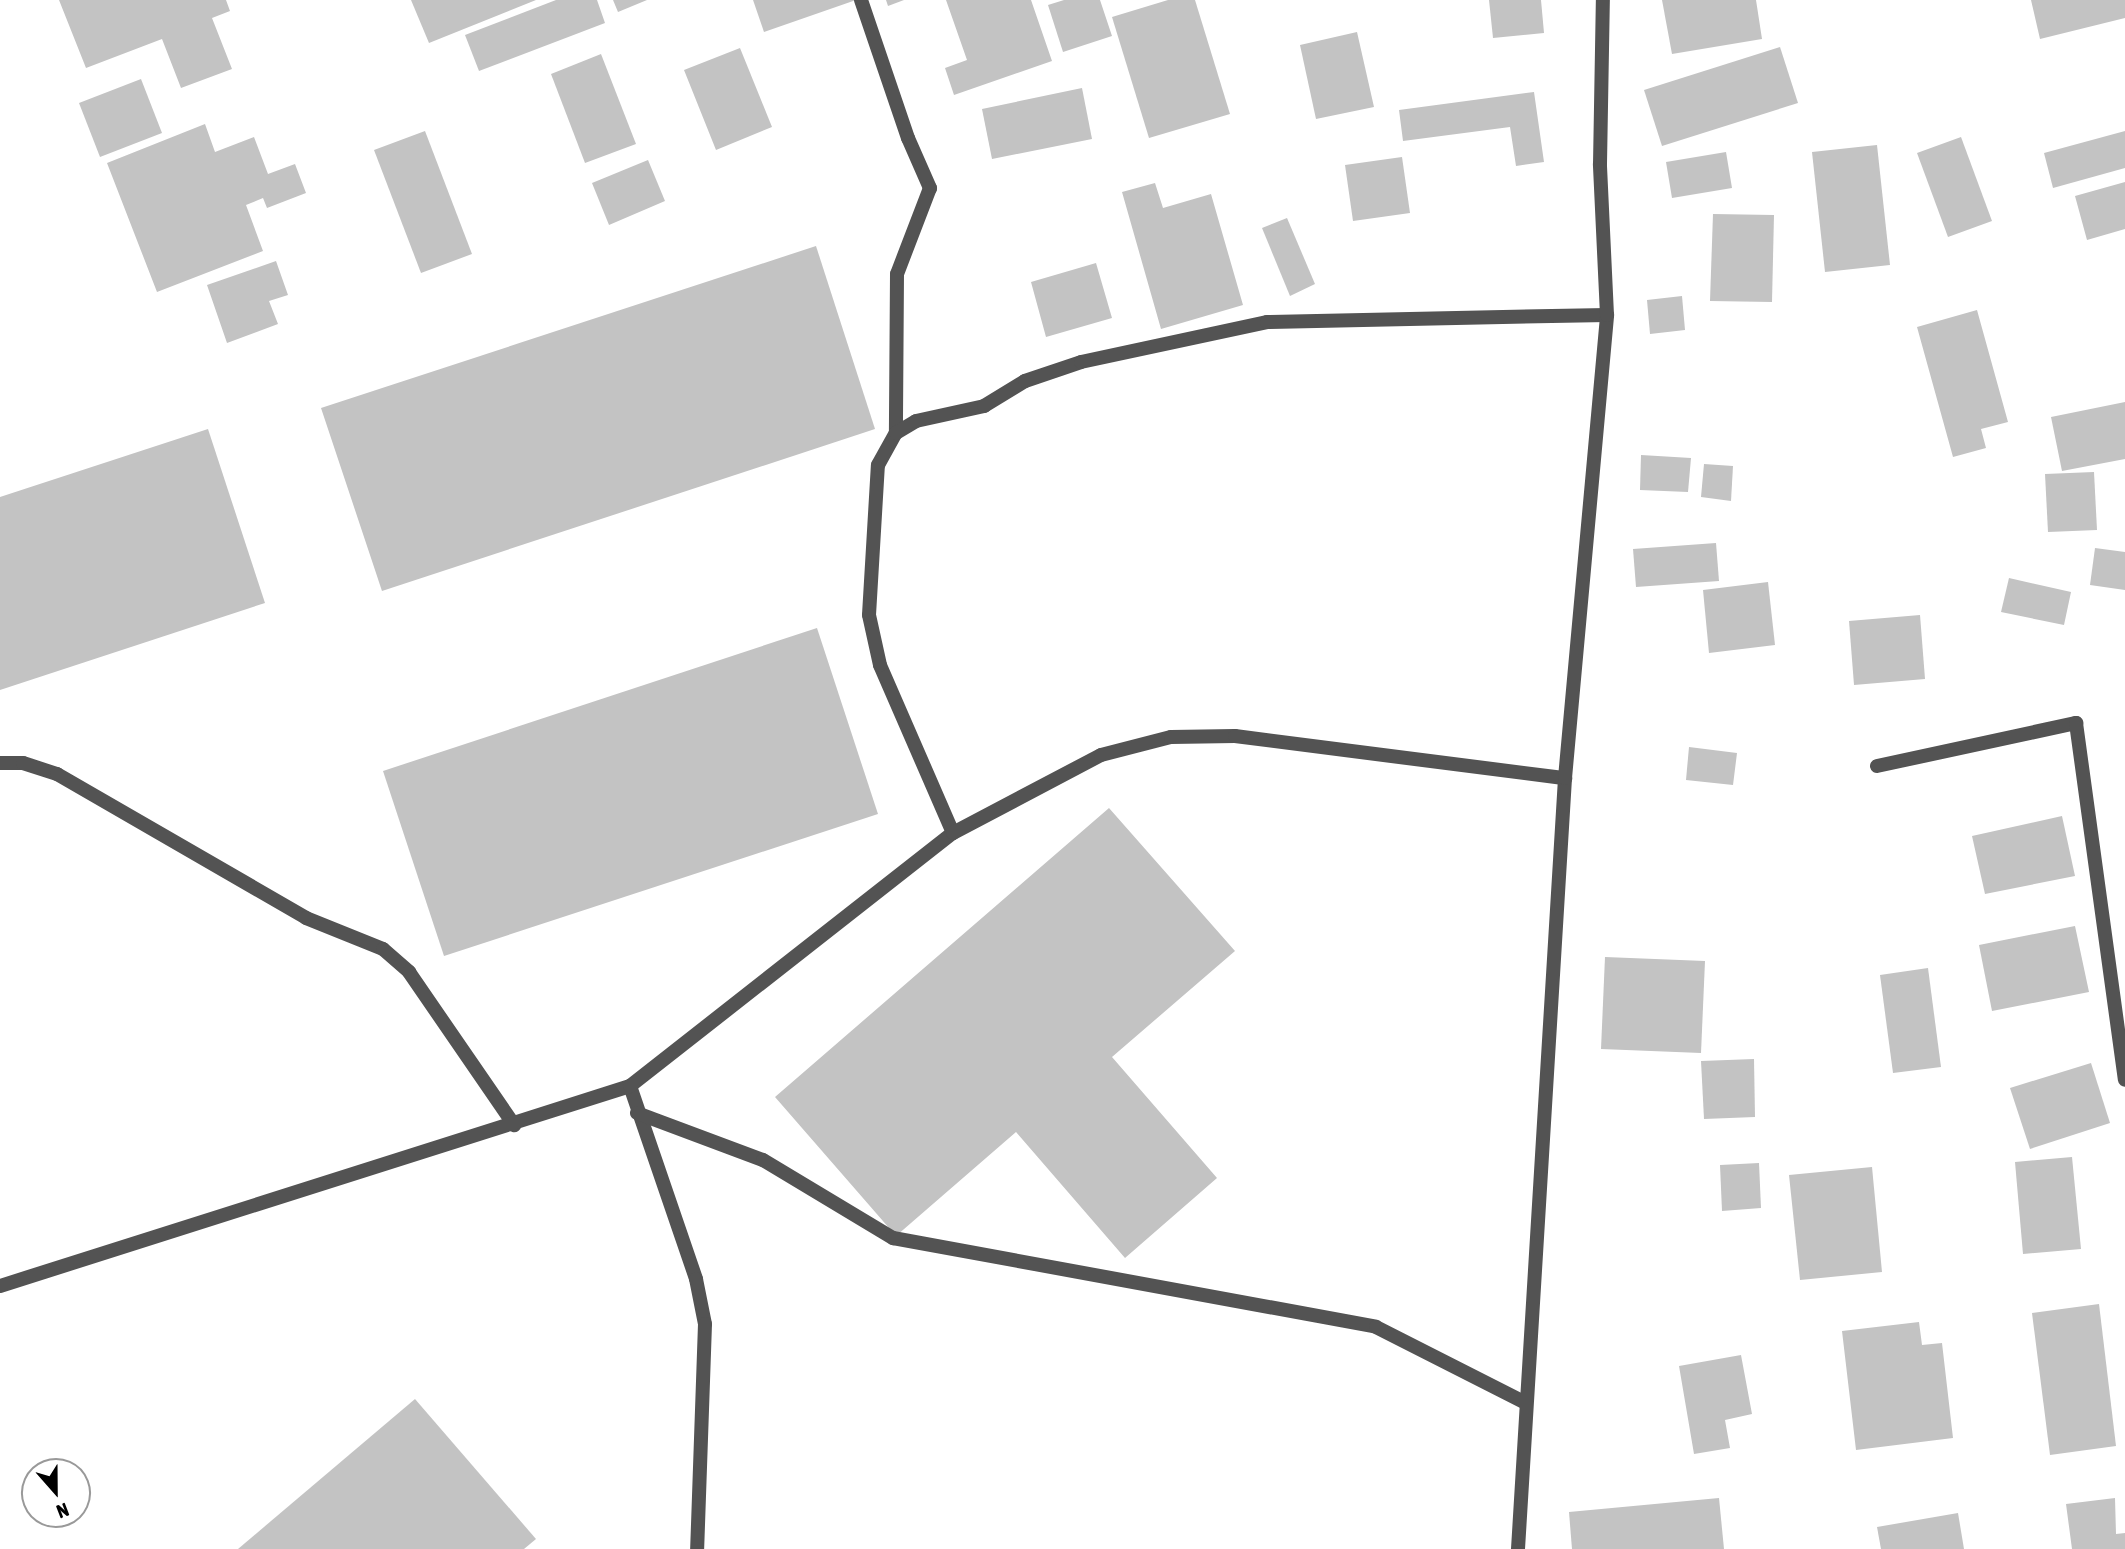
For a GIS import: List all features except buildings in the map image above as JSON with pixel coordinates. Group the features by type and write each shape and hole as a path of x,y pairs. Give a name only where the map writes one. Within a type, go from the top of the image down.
{"street":[{"path":"861,0 908,138 930,188 897,274 896,433 878,465 869,615 880,666 953,834"},
{"path":"1518,1549 1565,778 1607,315 1600,164 1603,0"},
{"path":"896,433 916,421 984,407 1025,381 1081,362 1267,322 1607,315"},
{"path":"1877,766 2076,723 2125,1080"},
{"path":"0,1286 630,1086 953,834 1101,755 1171,737 1235,736 1565,778"},
{"path":"0,763 23,763 57,774 306,918 383,949 409,972 514,1125"},
{"path":"630,1086 636,1113 696,1279 705,1324 697,1549"},
{"path":"636,1113 763,1160 893,1238 1376,1327 1526,1403"}]}
